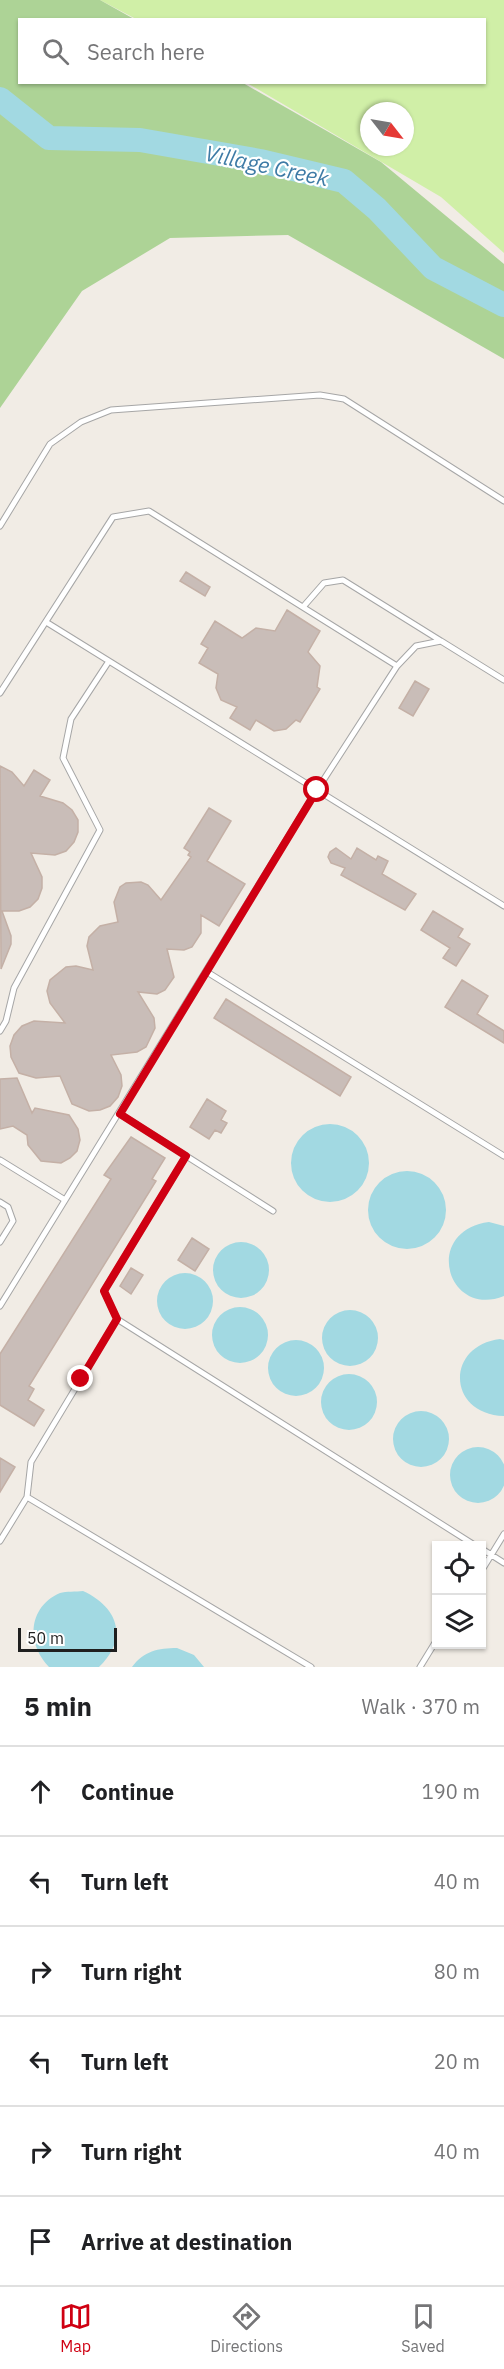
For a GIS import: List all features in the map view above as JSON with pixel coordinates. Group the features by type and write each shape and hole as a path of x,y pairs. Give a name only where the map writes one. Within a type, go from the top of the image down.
{"lane":[{"path":"0,526 50,444 81,422 111,410 320,395 344,399 504,501"},
{"path":"0,693 113,517 149,511 397,666"},
{"path":"303,607 324,583 343,580 504,680"},
{"path":"46,622 504,906"},
{"path":"0,1306 317,790 397,666 416,646 441,641"},
{"path":"0,1031 6,1021 14,988 100,830 63,758 71,719 109,661"},
{"path":"207,972 504,1156"},
{"path":"120,1114 273,1211"},
{"path":"186,1156 104,1291 117,1319 470,1541"},
{"path":"0,1160 65,1200"},
{"path":"0,1202 8,1207 13,1221 0,1242"},
{"path":"0,1540 27,1497 31,1462 117,1319"},
{"path":"27,1497 311,1667"},
{"path":"486,1563 504,1534"},
{"path":"486,1552 504,1563"},
{"path":"420,1667 432,1648"}],"green space":[{"path":"0,0 100,0 132,18 18,18 18,84 245,84 360,150 360,156 371,156 381,162 504,264 504,359 288,235 170,238 82,291 0,408"},
{"path":"100,0 504,0 504,253 441,197 371,156 414,156 414,102 360,102 360,149 249,84 486,84 486,18 134,18"}],"water":[{"path":"330,1124 345,1127 362,1141 369,1163 366,1178 352,1195 330,1202 315,1199 298,1185 291,1163 294,1148 308,1131"},
{"path":"407,1171 422,1174 439,1188 446,1210 443,1225 429,1242 407,1249 392,1246 375,1232 368,1210 371,1195 385,1178"},
{"path":"489,1222 504,1226 504,1296 484,1300 468,1295 457,1285 450,1271 449,1255 455,1241 468,1229"},
{"path":"235,1242 247,1242 257,1246 265,1254 269,1270 265,1286 257,1294 247,1298 235,1298 225,1294 217,1286 213,1276 213,1264 217,1254 225,1246"},
{"path":"179,1273 191,1273 201,1277 209,1285 213,1301 209,1317 201,1325 191,1329 179,1329 169,1325 161,1317 157,1307 157,1295 161,1285 169,1277"},
{"path":"234,1307 246,1307 256,1311 264,1319 268,1335 264,1351 256,1359 246,1363 234,1363 224,1359 216,1351 212,1341 212,1329 216,1319 224,1311"},
{"path":"344,1310 356,1310 366,1314 374,1322 378,1338 374,1354 366,1362 356,1366 344,1366 334,1362 326,1354 322,1344 322,1332 326,1322 334,1314"},
{"path":"290,1340 302,1340 312,1344 320,1352 324,1368 320,1384 312,1392 302,1396 290,1396 280,1392 272,1384 268,1374 268,1362 272,1352 280,1344"},
{"path":"504,1340 504,1416 485,1412 472,1404 463,1393 460,1379 462,1366 469,1354 482,1344"},
{"path":"343,1374 355,1374 365,1378 373,1386 377,1402 373,1418 365,1426 355,1430 343,1430 333,1426 325,1418 321,1408 321,1396 325,1386 333,1378"},
{"path":"415,1411 427,1411 437,1415 445,1423 449,1439 445,1455 437,1463 427,1467 415,1467 405,1463 397,1455 393,1445 393,1433 397,1423 405,1415"},
{"path":"483,1447 489,1449 498,1455 504,1464 504,1486 498,1495 489,1501 473,1503 467,1501 458,1495 452,1486 450,1470 452,1464 458,1455 467,1449"},
{"path":"83,1591 95,1598 111,1614 116,1634 114,1645 99,1667 49,1667 37,1648 34,1637 36,1617 49,1599 60,1593"},
{"path":"177,1648 194,1655 204,1667 132,1667 147,1654"}],"building":[{"path":"186,572 210,587 205,596 180,581"},
{"path":"287,610 320,631 308,652 320,666 317,687 320,689 300,722 296,720 286,729 274,731 256,720 250,730 230,718 237,707 221,700 216,688 218,674 199,663 208,648 201,644 215,621 242,638 256,628 275,631"},
{"path":"415,681 429,689 413,716 399,708"},
{"path":"0,766 12,772 24,786 34,770 50,780 40,796 63,803 72,810 78,820 78,832 74,842 66,851 55,855 31,853 42,877 42,888 38,899 30,907 19,911 2,911 11,936 11,944 1,969"},
{"path":"209,808 231,821 207,861 245,884 219,926 201,915 201,933 192,947 184,950 167,949 174,977 165,990 157,994 138,992 154,1018 155,1028 146,1047 137,1052 111,1055 121,1075 122,1086 118,1097 110,1106 100,1110 89,1111 72,1104 60,1076 36,1078 19,1073 11,1057 10,1046 14,1035 22,1026 34,1021 65,1023 50,1003 47,991 50,980 66,967 76,966 93,970 87,946 89,937 100,926 118,922 114,902 120,887 126,883 141,882 148,885 161,900 191,857 188,855 190,852 184,848"},
{"path":"336,848 351,859 357,848 376,860 378,856 388,861 382,874 416,894 405,910 341,875 345,868 331,863 328,857 330,852"},
{"path":"433,911 463,929 458,937 470,944 456,966 443,958 450,948 421,930"},
{"path":"462,980 488,996 477,1014 504,1031 504,1043 445,1007"},
{"path":"226,999 351,1077 340,1096 214,1018"},
{"path":"17,1078 32,1113 35,1108 69,1115 78,1129 80,1140 77,1151 70,1158 61,1163 41,1161 28,1145 27,1135 13,1126 0,1129 0,1079"},
{"path":"207,1099 226,1111 221,1120 227,1123 221,1133 215,1130 209,1139 190,1127"},
{"path":"131,1137 165,1158 152,1179 156,1181 29,1386 34,1389 28,1400 44,1410 34,1426 0,1405 0,1354 111,1179 104,1175"},
{"path":"192,1238 209,1249 195,1271 178,1260"},
{"path":"131,1268 143,1275 131,1294 120,1286"},
{"path":"0,1458 15,1467 0,1492"}],"waterway":[{"name":"Village Creek","path":"0,99 49,138 140,140 260,161 344,181 377,209 433,268 504,305"}],"route":[{"path":"81,1379 117,1319 104,1291 186,1156 120,1114 317,790"}]}
